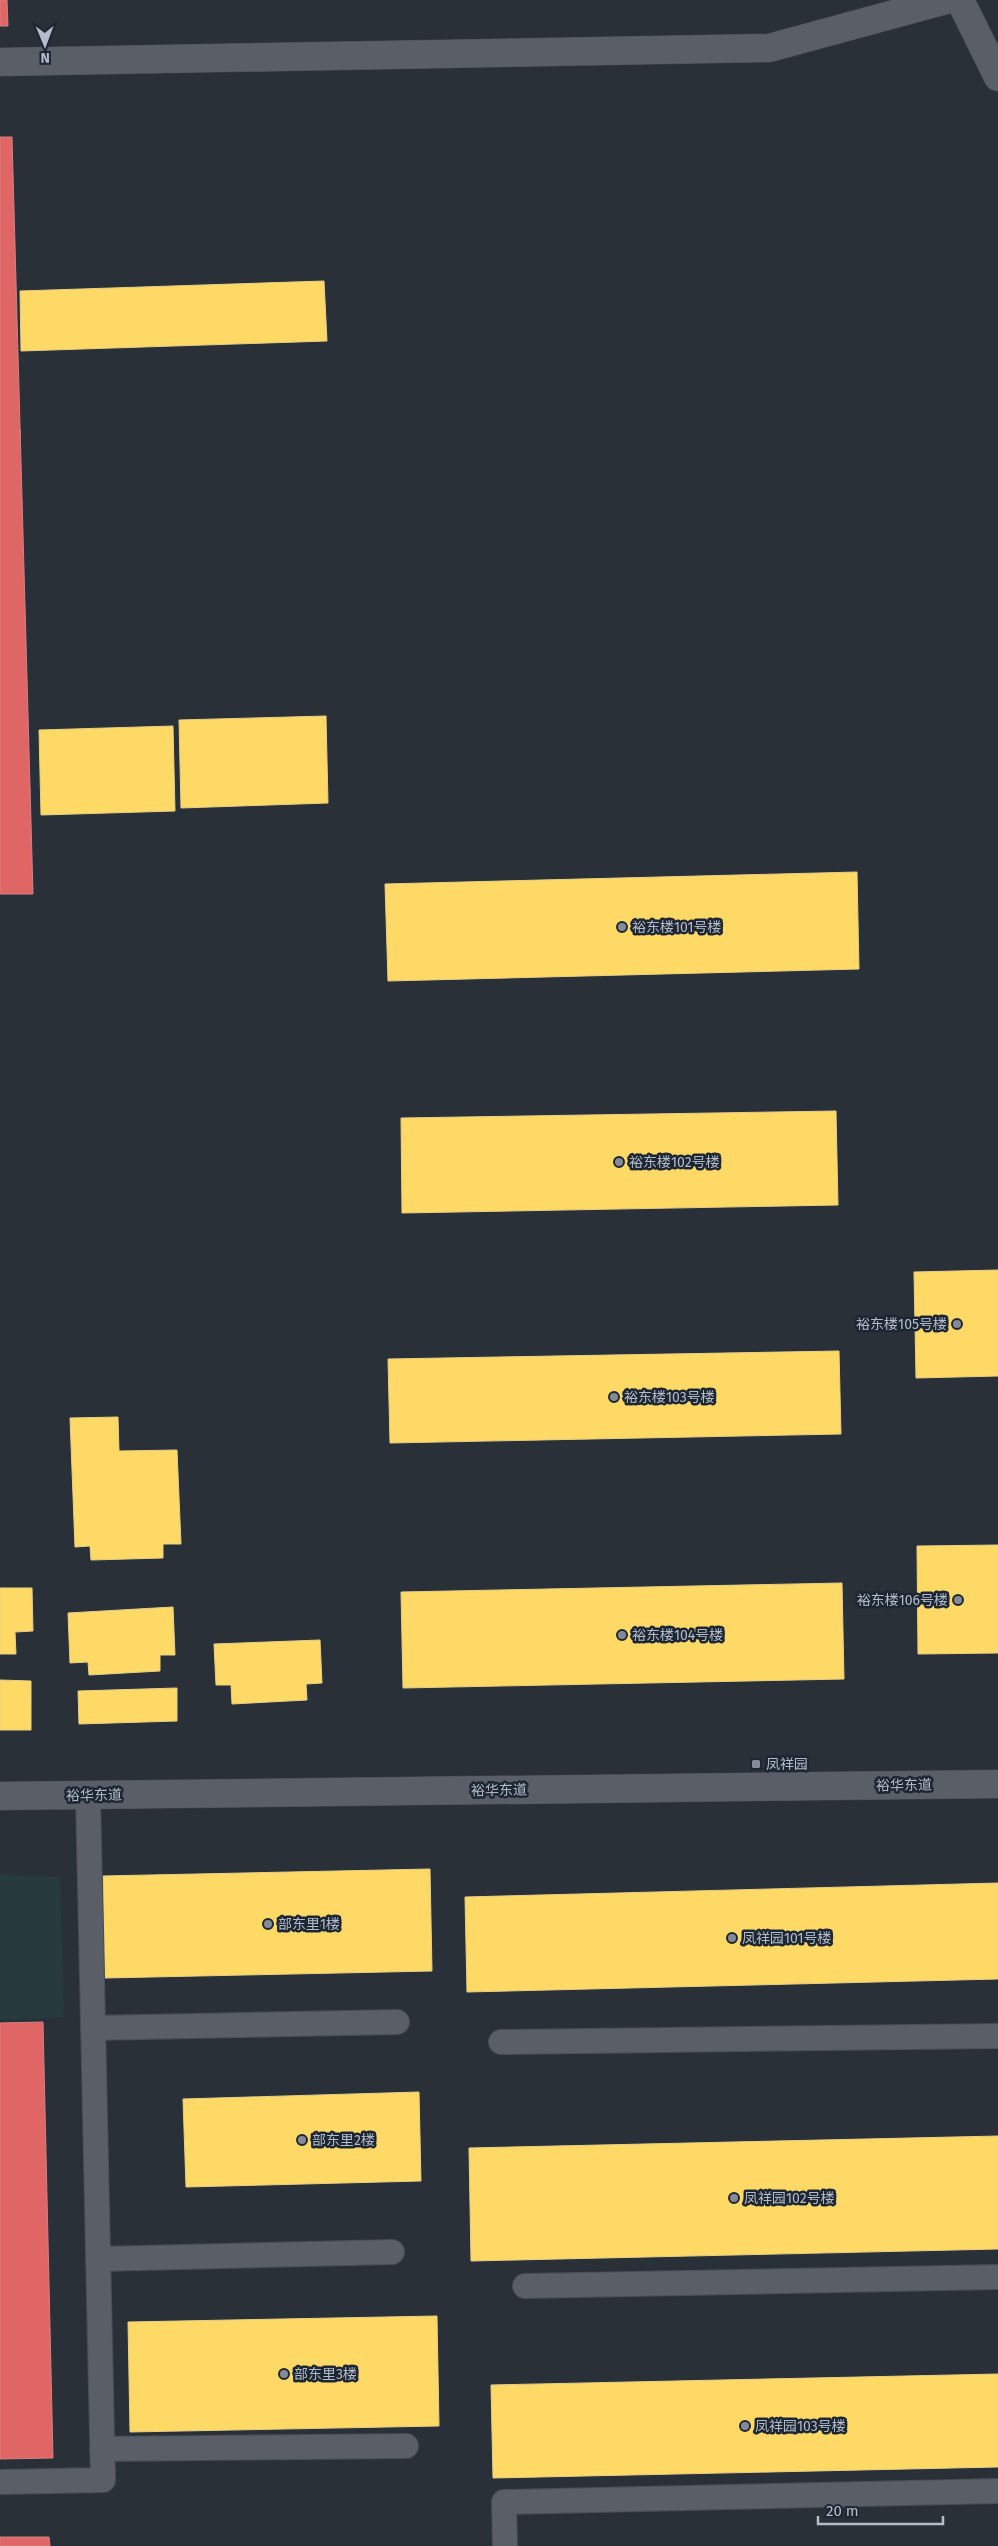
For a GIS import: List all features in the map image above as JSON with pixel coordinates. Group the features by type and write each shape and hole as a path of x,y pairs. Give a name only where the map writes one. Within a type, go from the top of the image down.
{"street":[{"path":"0,62 769,48 946,0"},
{"path":"960,0 998,77"},
{"name":"裕华东道","path":"0,1796 998,1784"}],"lane":[{"path":"0,2482 103,2480 88,1795"},
{"path":"93,2028 397,2022"},
{"path":"501,2042 998,2036"},
{"path":"98,2259 392,2252"},
{"path":"525,2286 998,2277"},
{"path":"102,2449 406,2446"},
{"path":"505,2546 504,2502 998,2491"}],"green space":[{"path":"0,1874 60,1877 64,2017 0,2020"}],"building: Homes":[{"path":"12,258 9,274 10,429 20,429 20,439 0,439 0,259"},
{"path":"324,281 327,341 21,351 20,291"},
{"path":"23,701 20,718 21,872 32,872 32,882 0,883 0,702"},
{"path":"326,716 328,803 181,808 179,720"},
{"path":"173,726 175,811 41,815 39,730"},
{"name":"裕东楼101号楼","path":"857,872 859,969 388,981 385,884"},
{"name":"裕东楼102号楼","path":"836,1111 838,1205 402,1213 401,1118"},
{"name":"裕东楼105号楼","path":"998,1270 998,1376 916,1378 914,1272"},
{"name":"裕东楼103号楼","path":"839,1351 841,1434 390,1443 388,1359"},
{"path":"118,1417 119,1451 177,1450 181,1544 163,1544 163,1558 91,1560 90,1546 75,1547 70,1418"},
{"name":"裕东楼106号楼","path":"998,1545 998,1653 918,1654 917,1546"},
{"name":"裕东楼104号楼","path":"842,1583 844,1679 403,1688 401,1592"},
{"path":"0,1588 32,1588 33,1631 15,1632 16,1654 0,1654"},
{"path":"173,1607 175,1655 160,1655 160,1671 89,1675 88,1662 70,1663 68,1613"},
{"path":"320,1640 322,1683 306,1684 307,1700 232,1704 231,1685 216,1685 214,1644"},
{"path":"0,1680 31,1681 31,1730 0,1730"},
{"path":"177,1688 177,1721 79,1724 78,1691"},
{"name":"部东里1楼","path":"430,1869 432,1971 105,1978 103,1876"},
{"name":"凤祥园101号楼","path":"998,1883 998,1979 467,1992 465,1897"},
{"name":"部东里2楼","path":"419,2092 421,2181 186,2187 183,2099"},
{"name":"凤祥园102号楼","path":"998,2136 998,2249 471,2261 469,2148"},
{"name":"部东里3楼","path":"437,2316 439,2426 130,2432 128,2322"},
{"name":"凤祥园103号楼","path":"998,2374 998,2467 493,2478 491,2385"}],"building: Shops":[{"path":"0,0 7,0 8,26 0,26"},
{"path":"0,137 12,137 33,894 0,894"},
{"path":"43,2022 53,2458 0,2459 0,2023"},
{"path":"0,2537 49,2537 50,2546 0,2546"}],"place":[{"name":"裕东楼101号楼","path":"622,927"},
{"name":"裕东楼102号楼","path":"619,1162"},
{"name":"裕东楼105号楼","path":"957,1324"},
{"name":"裕东楼103号楼","path":"614,1397"},
{"name":"裕东楼106号楼","path":"958,1600"},
{"name":"裕东楼104号楼","path":"622,1635"},
{"name":"凤祥园","path":"756,1764"},
{"name":"部东里1楼","path":"268,1924"},
{"name":"凤祥园101号楼","path":"732,1938"},
{"name":"部东里2楼","path":"302,2140"},
{"name":"凤祥园102号楼","path":"734,2198"},
{"name":"部东里3楼","path":"284,2374"},
{"name":"凤祥园103号楼","path":"745,2426"}]}
